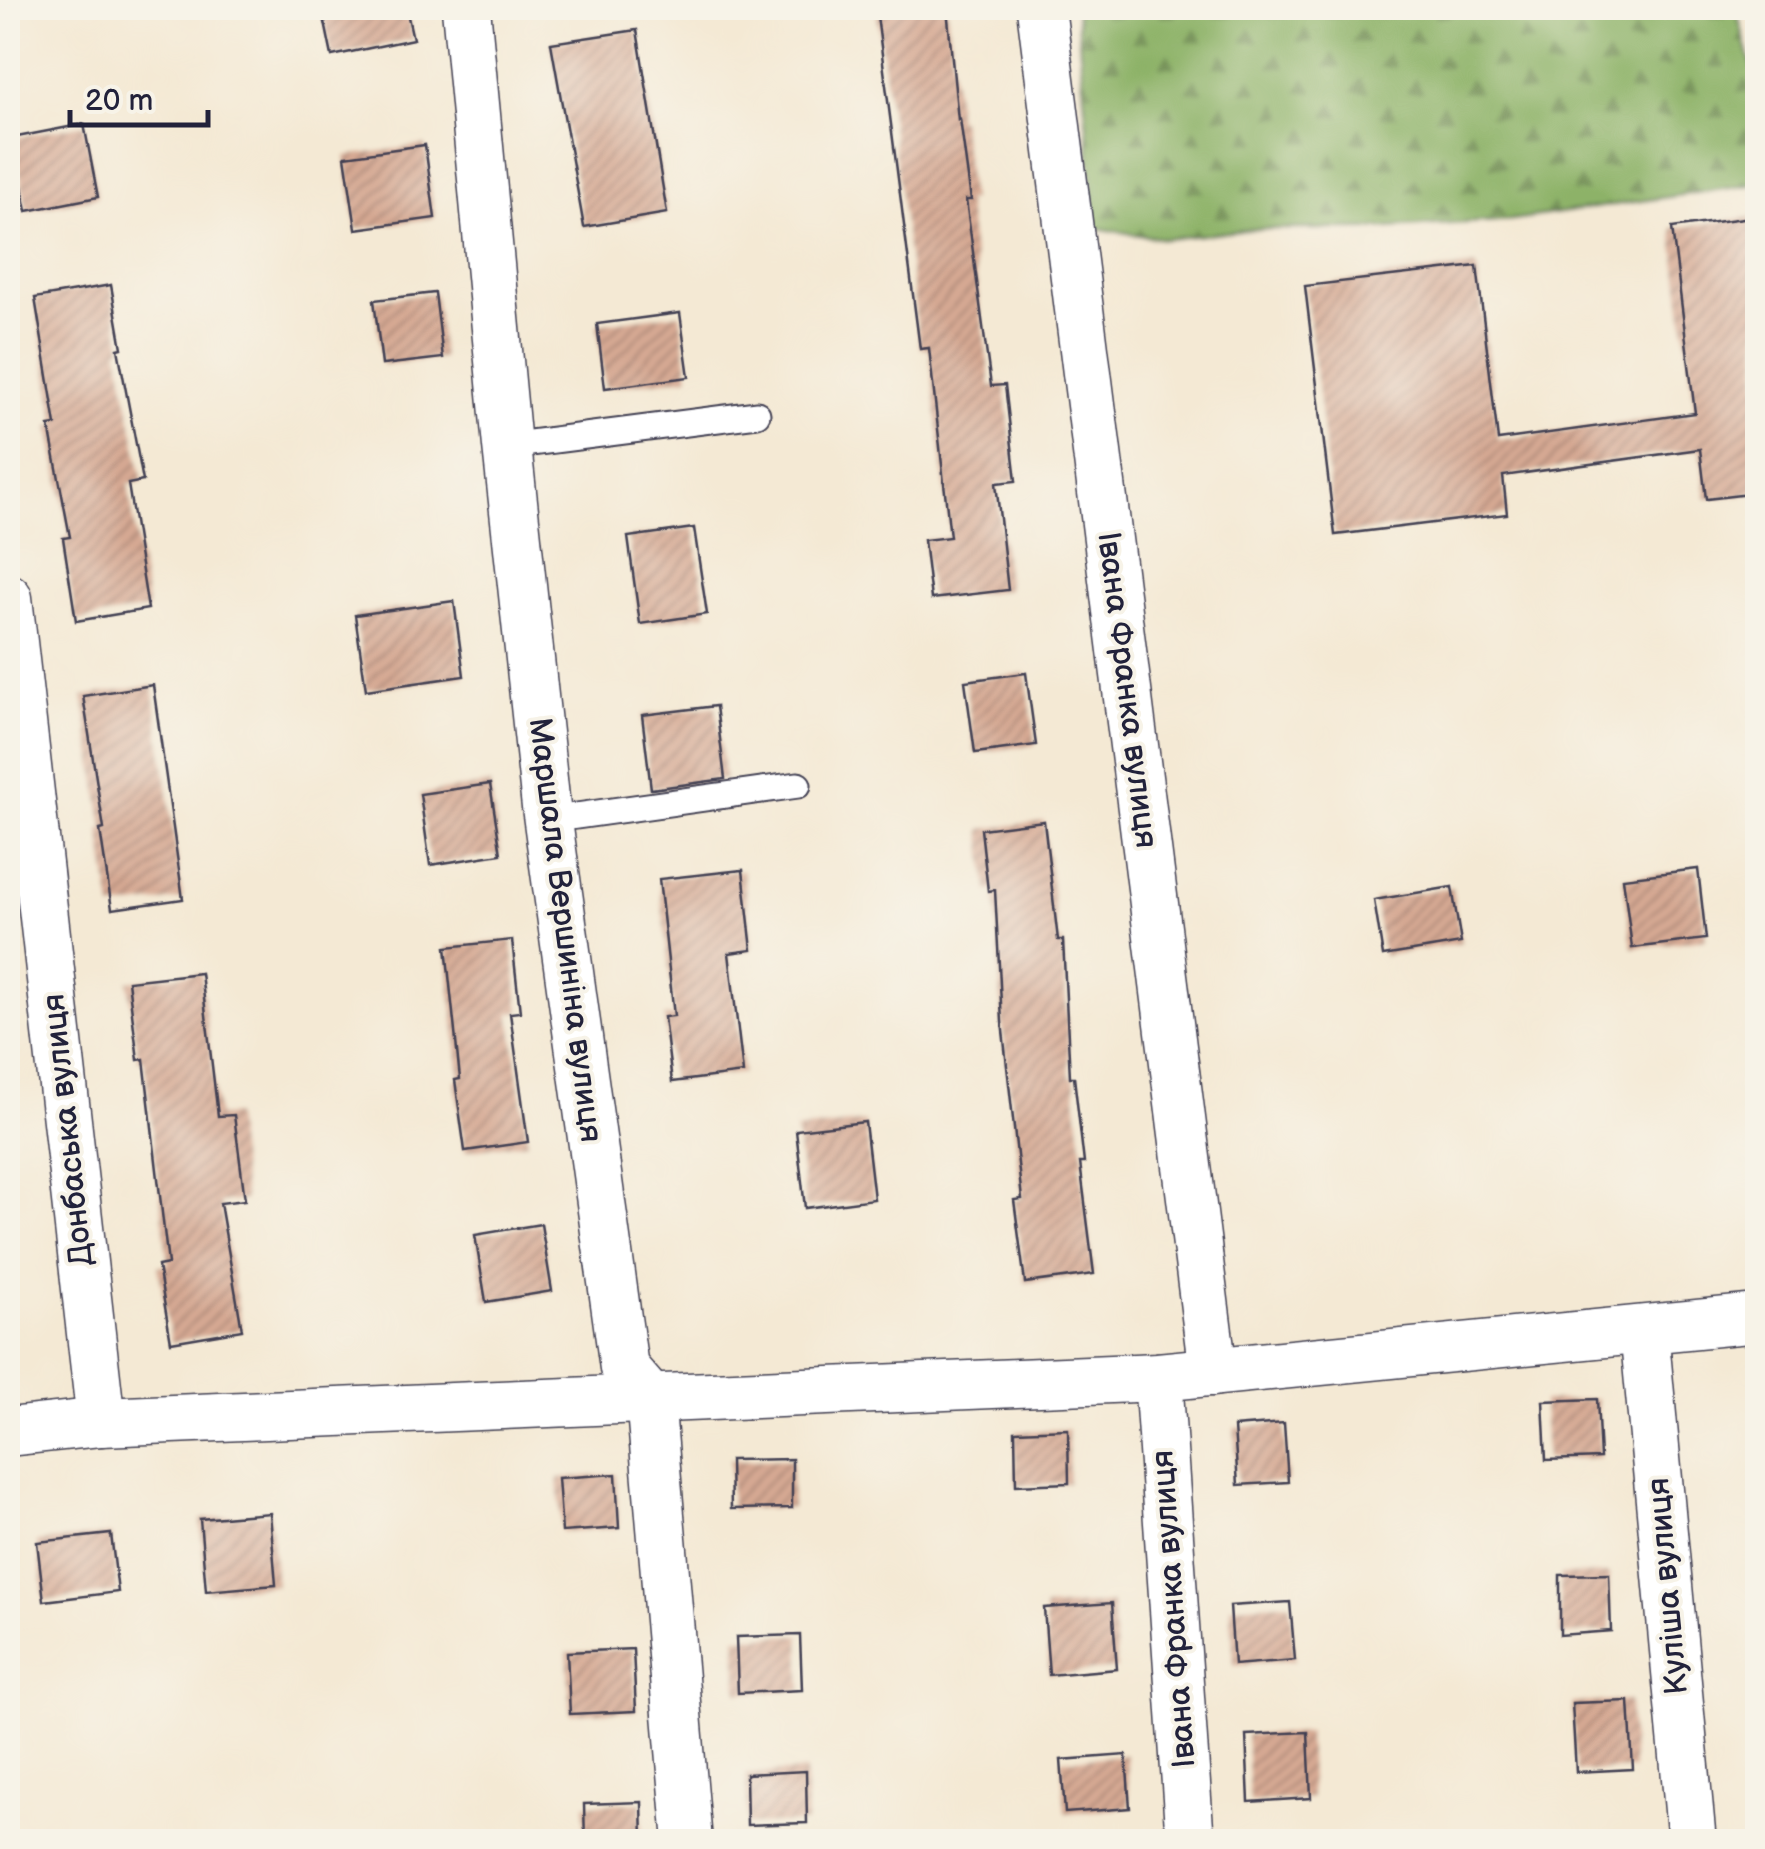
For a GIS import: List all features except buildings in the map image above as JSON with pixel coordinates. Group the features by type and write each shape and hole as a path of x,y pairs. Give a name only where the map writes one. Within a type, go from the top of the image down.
{"street":[{"name":"Маршала Вершиніна вулиця","path":"466,8 507,446 548,820 624,1368 650,1398 688,1842"},
{"name":"Івана Франка вулиця","path":"1041,8 1213,1372"},
{"name":"Донбаська вулиця","path":"8,598 101,1422"},
{"path":"8,1432 101,1422 1158,1377 1758,1318"},
{"name":"Куліша вулиця","path":"1644,1330 1692,1842"},
{"name":"Івана Франка вулиця","path":"1158,1377 1190,1842"}],"lane":[{"path":"507,446 757,414"},
{"path":"548,820 798,784"}],"green space":[{"path":"1076,8 1736,8 1757,86 1757,184 1512,220 1372,229 1256,229 1165,239 1096,228"}]}
